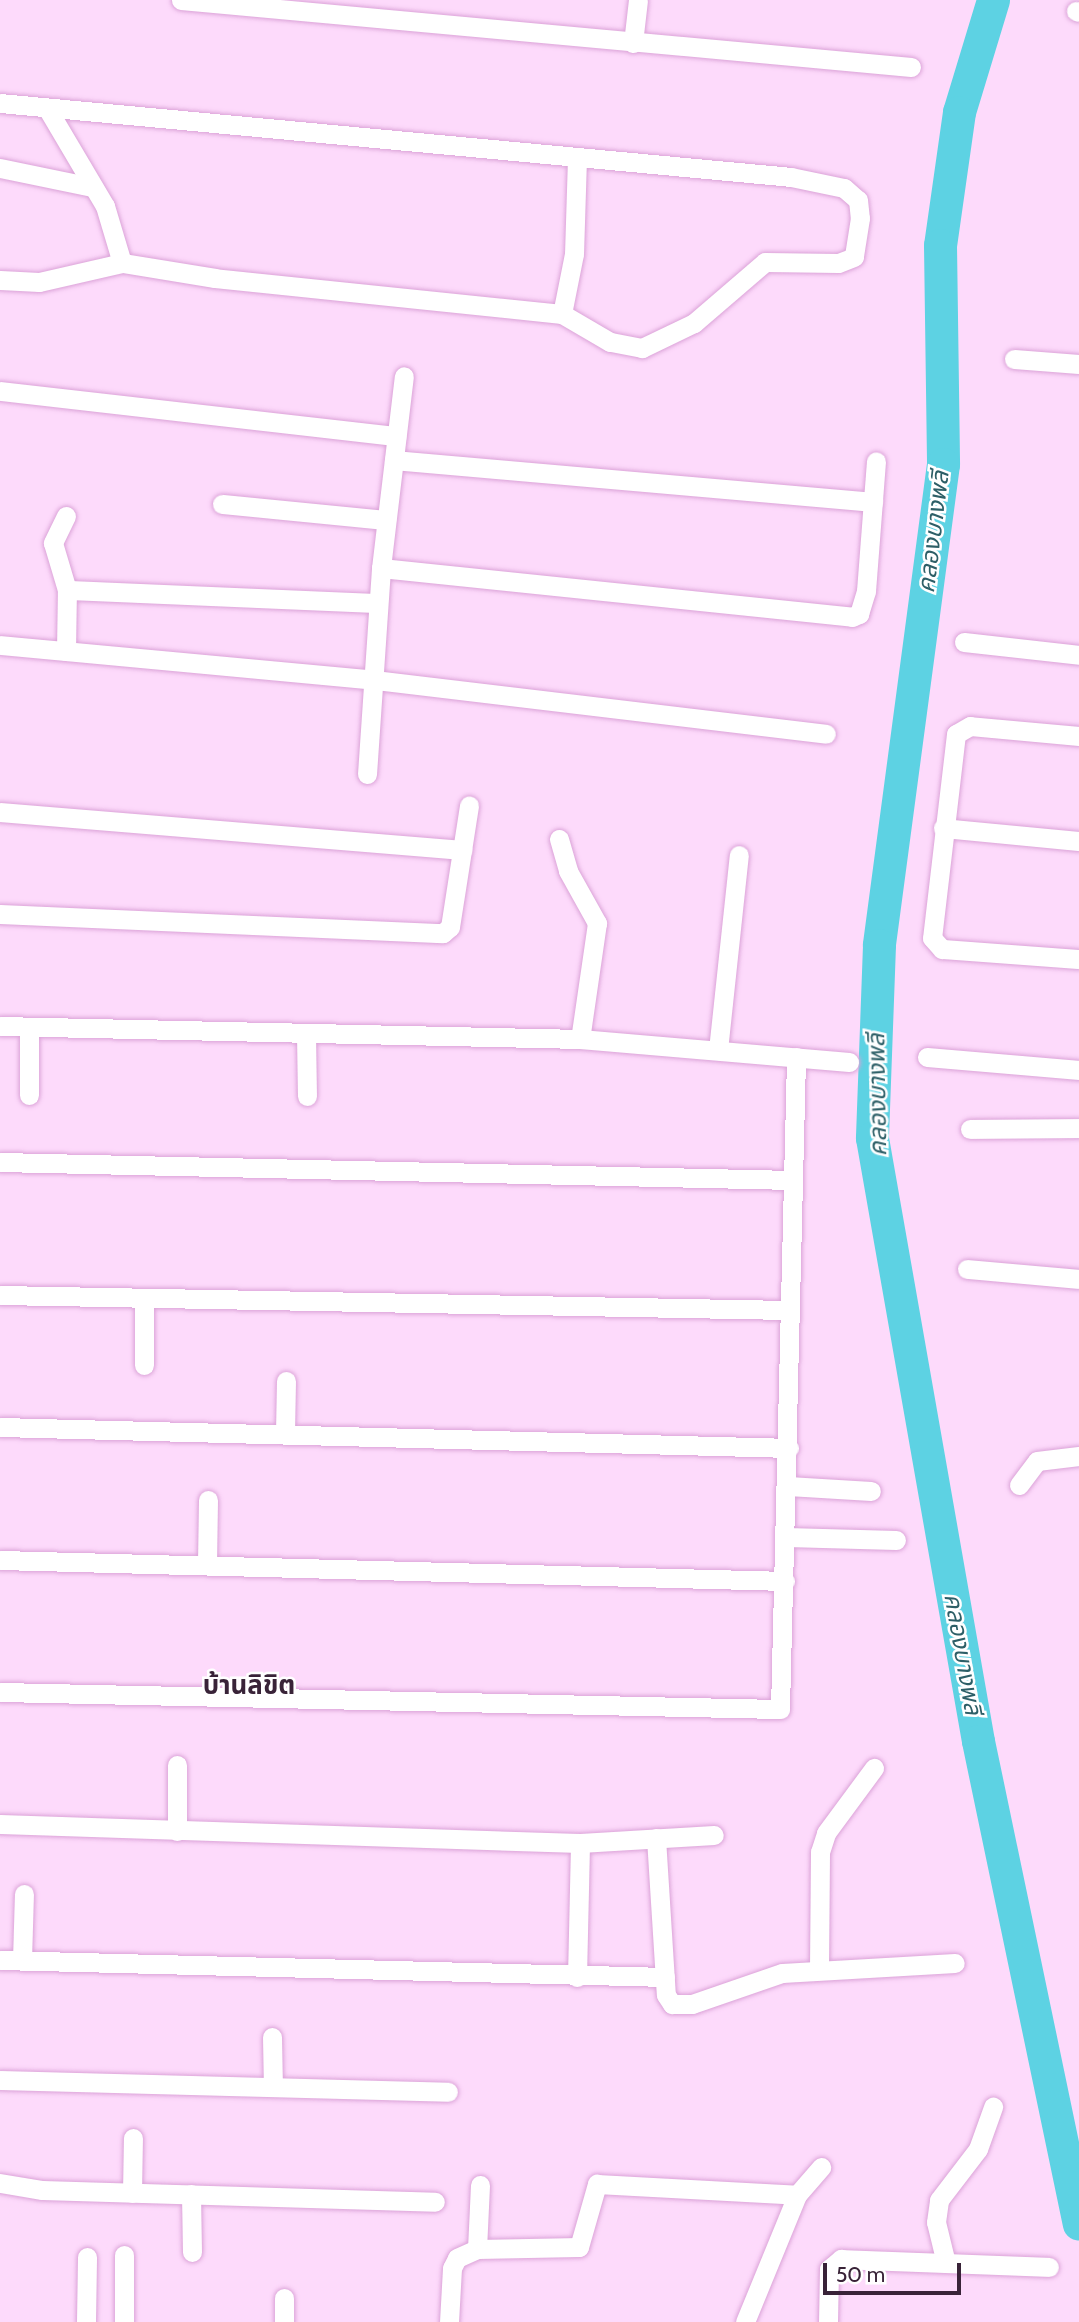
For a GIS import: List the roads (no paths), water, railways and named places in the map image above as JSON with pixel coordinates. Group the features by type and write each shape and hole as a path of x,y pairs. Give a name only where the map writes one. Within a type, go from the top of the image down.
{"street":[{"path":"181,0 911,67"},
{"path":"633,43 638,0"},
{"path":"0,103 791,177 844,188 858,201 860,218 854,257 838,263 765,262 694,323 642,348 610,342 562,314 215,278 122,263 39,282 0,280"},
{"path":"47,108 105,206 122,263"},
{"path":"562,314 574,254 577,159"},
{"path":"0,168 92,187"},
{"path":"1014,359 1079,364"},
{"path":"368,774 381,568 404,376"},
{"path":"0,391 396,436"},
{"path":"394,460 873,502"},
{"path":"381,568 852,617 859,614 866,591 876,461"},
{"path":"222,504 386,520"},
{"path":"66,516 53,543 67,590 66,651"},
{"path":"67,590 379,603"},
{"path":"964,642 1079,655"},
{"path":"0,645 375,680 825,734"},
{"path":"1079,736 961,727 943,828 935,946 1079,959"},
{"path":"0,914 443,933 450,927 468,805"},
{"path":"0,813 462,850"},
{"path":"943,828 1079,841"},
{"path":"559,839 568,871 597,923 580,1039"},
{"path":"718,1050 739,855"},
{"path":"0,1026 580,1039 849,1062"},
{"path":"29,1027 29,1095"},
{"path":"306,1034 307,1096"},
{"path":"0,1692 776,1711 782,1704 796,1057"},
{"path":"927,1057 1079,1070"},
{"path":"970,1129 1079,1128"},
{"path":"0,1162 792,1180"},
{"path":"967,1269 1079,1279"},
{"path":"0,1295 789,1310"},
{"path":"144,1365 145,1299"},
{"path":"285,1433 286,1381"},
{"path":"0,1427 789,1448"},
{"path":"1019,1485 1037,1461 1079,1456"},
{"path":"788,1486 871,1491"},
{"path":"207,1564 208,1500"},
{"path":"786,1538 897,1540"},
{"path":"0,1560 785,1581"},
{"path":"177,1765 177,1831"},
{"path":"819,1969 820,1852 826,1833 874,1768"},
{"path":"0,1824 580,1843 714,1835"},
{"path":"656,1838 666,1995 681,2005 782,1973 956,1963"},
{"path":"577,1977 580,1843"},
{"path":"22,1960 24,1894"},
{"path":"0,1960 665,1978"},
{"path":"272,2037 272,2087"},
{"path":"0,2080 448,2092"},
{"path":"946,2263 936,2222 939,2200 978,2149 993,2107"},
{"path":"132,2193 133,2138"},
{"path":"745,2322 797,2195 821,2166"},
{"path":"0,2183 9,2188 435,2202"},
{"path":"449,2322 452,2268 466,2251 579,2247 597,2184 797,2195"},
{"path":"477,2249 480,2185"},
{"path":"191,2194 192,2252"},
{"path":"124,2255 124,2322"},
{"path":"86,2322 87,2257"},
{"path":"828,2322 833,2262 1049,2267"},
{"path":"284,2298 284,2322"}],"waterway":[{"name":"คลองบางพลี","path":"993,0 959,112 940,245 943,464 879,945 872,1138 978,1741 1079,2224"}],"district":[{"name":"บ้านลิขิต","path":"249,1686"}]}
